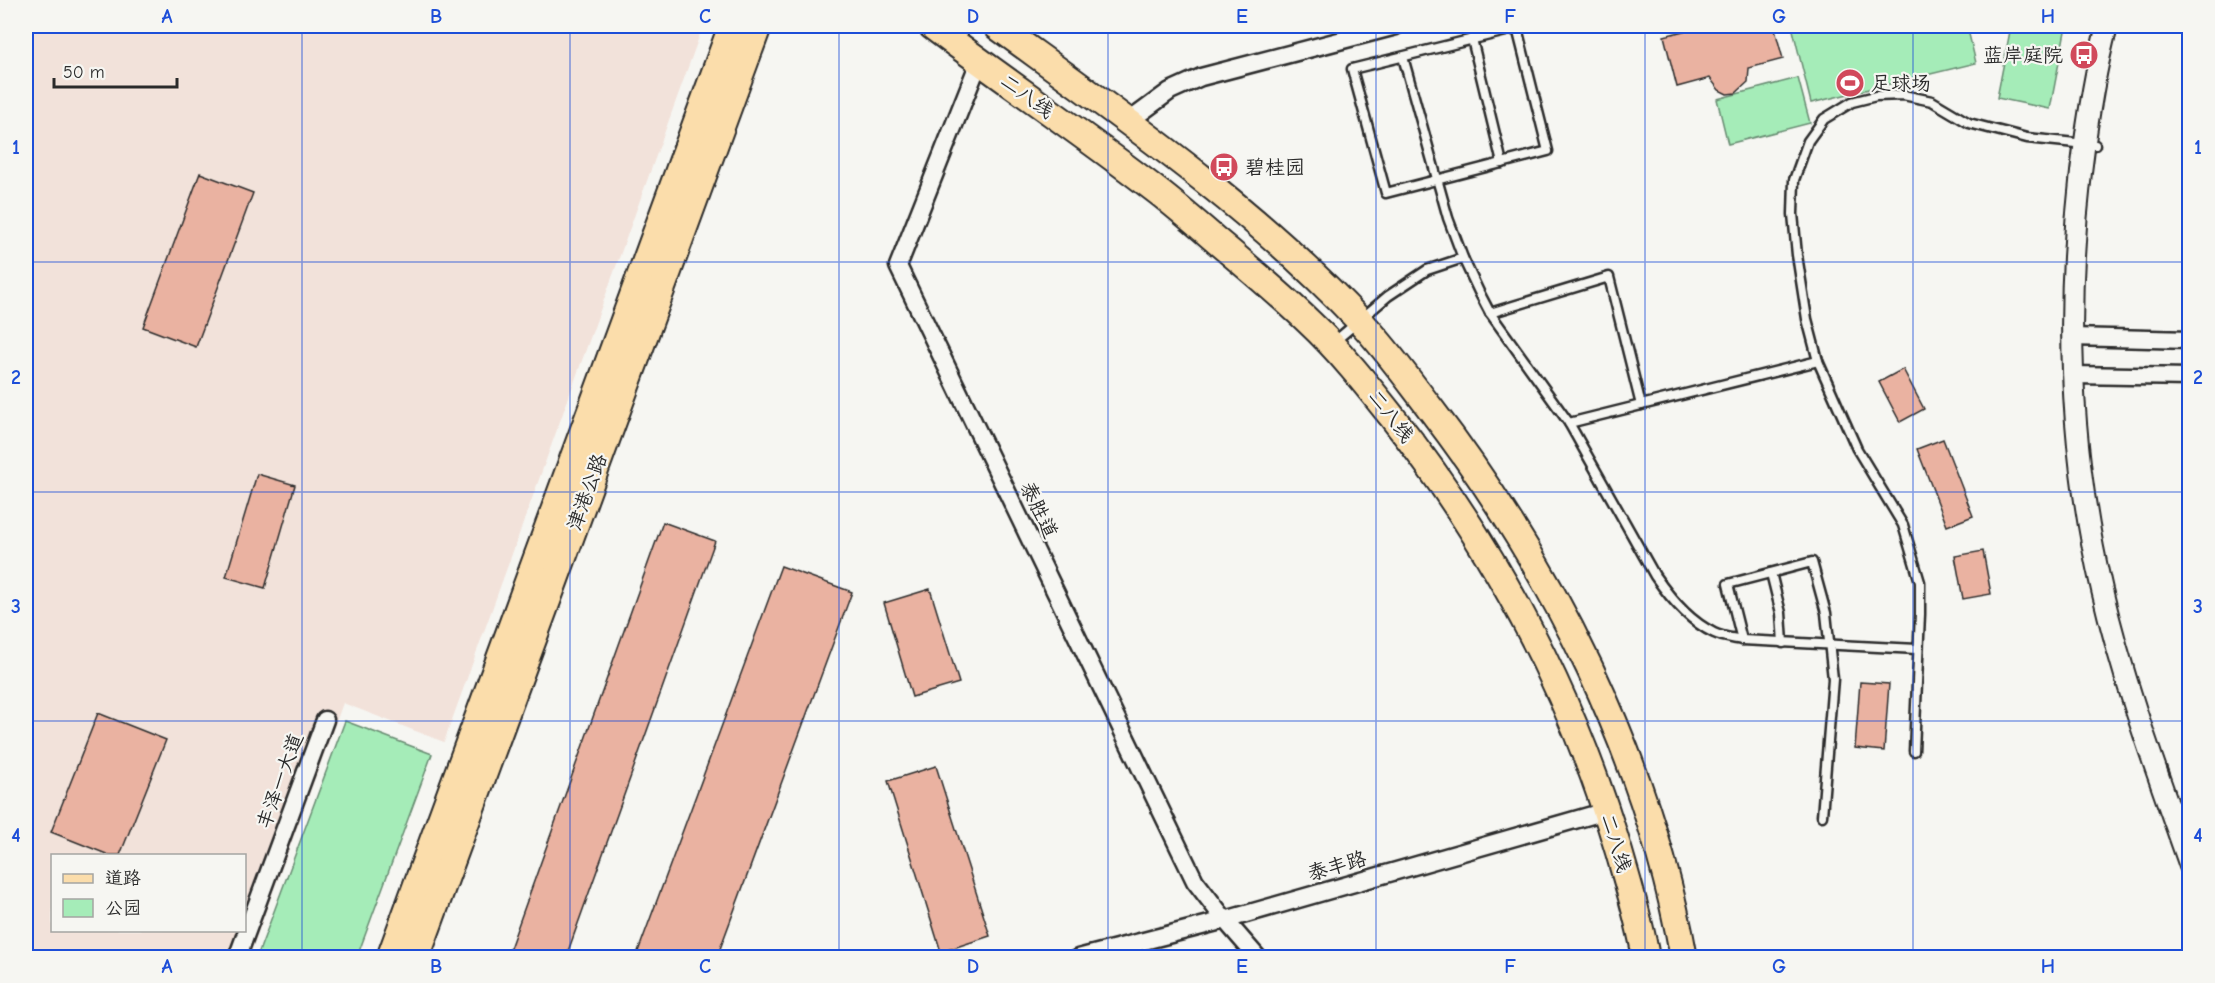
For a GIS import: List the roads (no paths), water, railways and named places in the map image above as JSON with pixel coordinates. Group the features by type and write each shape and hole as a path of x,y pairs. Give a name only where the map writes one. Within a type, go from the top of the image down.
{"main road":[{"name":"津港公路","path":"390,957 732,26"},
{"name":"津港公路","path":"416,957 758,26"},
{"name":"二八线","path":"932,26 1158,191 1256,274 1332,344 1356,370 1434,472 1517,606 1553,678 1583,748 1606,811 1633,900 1646,957"},
{"name":"二八线","path":"997,26 1021,36 1260,225 1359,320 1383,347 1467,456 1517,531 1557,602 1616,728 1642,796 1671,896 1684,957"}],"street":[{"path":"1128,122 1170,91 1201,77 1396,26"},
{"path":"2107,26 2092,98 2088,209 2077,338 2088,518 2103,591 2138,718 2190,866"},
{"path":"2090,145 2117,26"},
{"name":"泰胜道","path":"980,62 898,266 1195,881 1258,957"},
{"path":"2077,338 2190,340"},
{"path":"2078,375 2190,377"},
{"path":"2078,375 2091,473 2110,580 2148,715 2190,836"},
{"name":"丰泽一大道","path":"237,957 325,720"},
{"name":"泰丰路","path":"1078,957 1225,920 1606,811"}],"lane":[{"path":"1521,27 1548,151 1386,193 1352,69 1521,27"},
{"path":"1472,39 1502,163"},
{"path":"1403,57 1448,218 1463,258 1490,313 1569,423 1655,576 1671,599 1693,619 1714,633 1742,640 1917,649"},
{"path":"1914,751 1920,582 1903,525 1857,448 1818,361 1807,319 1797,255 1793,214 1794,180 1808,141 1824,119 1852,102 1876,96 1903,95 1932,101 1969,123 2027,138 2090,145"},
{"path":"1332,344 1388,296 1427,270 1463,258"},
{"path":"1490,313 1609,277 1641,405"},
{"path":"1569,423 1818,361"},
{"path":"1742,640 1728,584 1812,562 1826,613 1833,679 1822,816"},
{"path":"1771,573 1781,613 1783,643"}],"place":[{"name":"蓝岸庭院","path":"2084,55"},
{"name":"足球场","path":"1850,83"},
{"name":"碧桂园","path":"1224,167"}]}
